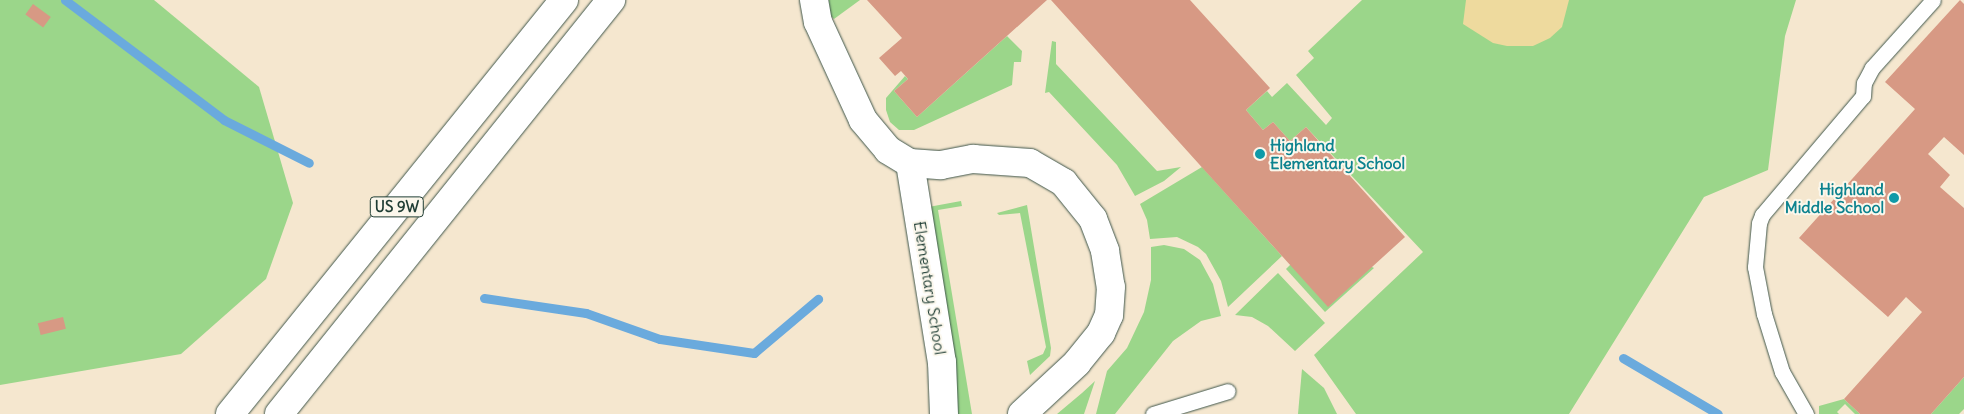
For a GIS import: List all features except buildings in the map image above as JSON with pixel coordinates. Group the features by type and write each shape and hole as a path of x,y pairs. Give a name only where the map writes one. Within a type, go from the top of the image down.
{"main road":[{"name":"US 9W","path":"230,414 564,0"},
{"name":"US 9W","path":"279,414 611,0"},
{"path":"814,0 818,22 863,120 888,150 910,163 941,165 973,158 1030,163 1064,183 1093,219 1106,251 1110,287 1109,315 1101,333 1077,363 1022,414"},
{"name":"Elementary School","path":"910,163 942,362 944,414"}],"lane":[{"path":"1806,414 1782,372 1765,319 1755,267 1759,223 1762,215 1863,96 1864,83 1872,68 1933,0"},
{"path":"1153,414 1228,391"}],"green space":[{"path":"0,0 154,0 259,87 293,203 266,279 181,354 0,385"},
{"path":"829,0 860,0 834,19 830,15"},
{"path":"1362,0 1796,0 1785,36 1768,170 1704,197 1569,414 1356,414 1314,355 1423,252 1306,127 1290,141 1273,122 1263,130 1246,110 1267,91 1272,97 1287,83 1326,125 1332,118 1296,75 1314,58 1308,51"},
{"path":"1007,36 1022,51 1021,62 1014,62 1012,85 914,130 899,130 890,122 886,110 886,98 905,76 908,79 894,91 917,117"},
{"path":"1052,41 1056,42 1056,64 1157,171 1181,167 1164,181 1135,196 1117,165 1049,92 1045,93"},
{"path":"1202,167 1282,256 1228,307 1221,281 1206,254 1198,247 1177,237 1150,239 1147,220 1140,204"},
{"path":"961,201 962,206 938,210 972,414 953,414 923,208"},
{"path":"1027,205 1051,348 1050,356 1030,375 1027,361 1043,354 1046,347 1020,213 999,215 997,213"},
{"path":"1164,245 1184,249 1200,260 1213,284 1221,316 1201,321 1173,341 1115,414 1096,414 1107,371 1127,348 1144,312 1151,280 1151,247"},
{"path":"1290,265 1374,268 1325,312 1286,269"},
{"path":"1278,273 1325,323 1295,351 1268,326 1252,317 1235,315"},
{"path":"1302,369 1324,388 1337,414 1298,414"},
{"path":"1964,377 1964,409 1959,414 1931,414"},
{"path":"1095,381 1084,414 1057,414 1082,393"},
{"path":"1844,399 1860,414 1855,414 1845,404 1837,412 1839,414 1819,414 1819,406"}],"sand":[{"path":"1466,0 1569,0 1562,27 1550,38 1533,46 1507,46 1493,43 1463,24"}],"waterway":[{"path":"65,0 224,120 309,163"},
{"path":"484,298 586,313 660,339 754,353 818,299"},
{"path":"1623,358 1718,414"}],"place":[{"name":"Highland Elementary School","path":"1260,154"},
{"name":"Highland Middle School","path":"1894,198"}]}
